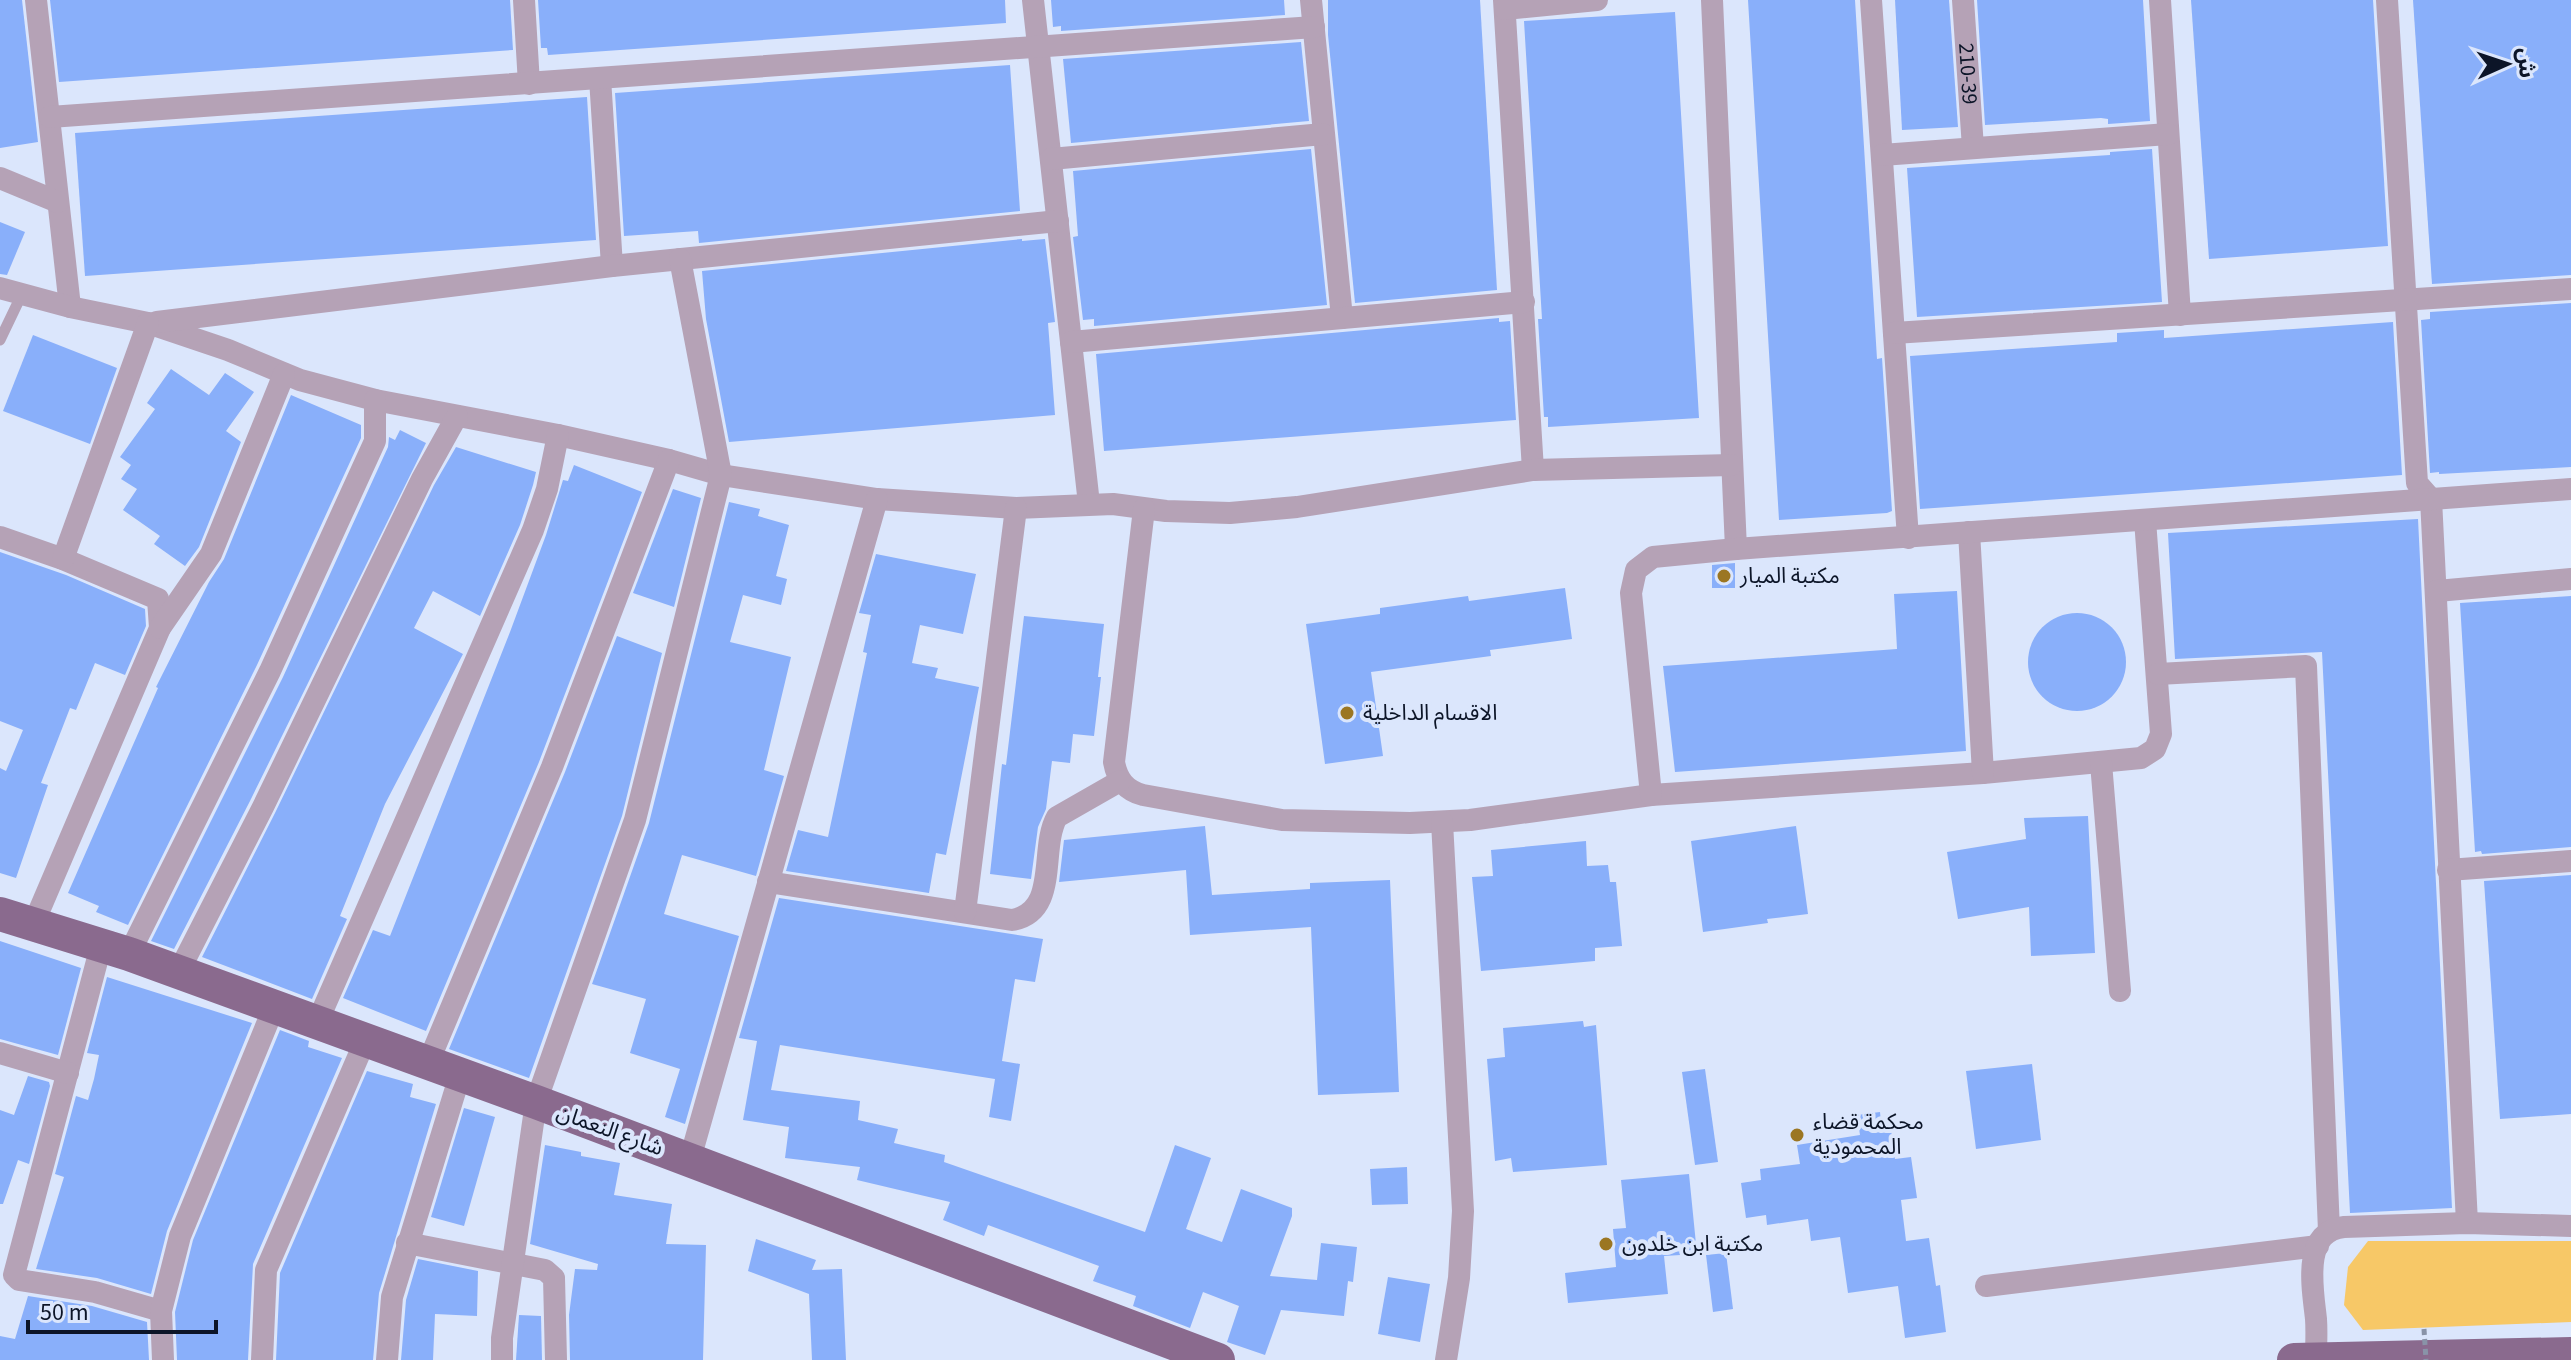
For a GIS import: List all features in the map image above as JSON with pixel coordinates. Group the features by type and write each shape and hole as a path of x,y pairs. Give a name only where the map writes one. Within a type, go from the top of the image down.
{"main road":[{"name":"شارع النعمان","path":"0,914 115,950 536,1102 1216,1360"},
{"path":"2305,1359 2571,1354"}],"street":[{"path":"36,0 70,307"},
{"path":"524,0 529,84"},
{"path":"1033,0 1089,504"},
{"path":"1311,0 1342,318"},
{"path":"1533,470 1504,4 1597,0"},
{"path":"1712,0 1736,549"},
{"path":"1871,0 1908,538"},
{"name":"210-39","path":"1963,0 1973,148"},
{"path":"2160,0 2180,315"},
{"path":"2387,0 2417,483 2431,499 2467,1223"},
{"path":"50,117 1314,27"},
{"path":"600,78 612,266"},
{"path":"1051,159 1323,134"},
{"path":"1882,155 2168,134"},
{"path":"0,178 58,202"},
{"path":"148,323 612,266 1058,221"},
{"path":"502,1360 502,1338 536,1102 635,820 721,475 680,259"},
{"path":"1894,333 2571,289"},
{"path":"11,291 148,323 228,350 284,374 375,400 558,435 721,475 877,499 1016,508 1089,504 1196,513 1263,511 1533,470 1731,465"},
{"path":"1071,342 1524,302"},
{"path":"63,559 148,323"},
{"path":"33,925 160,628 211,554 284,374"},
{"path":"161,1311 95,1292 10,1282 68,1073 115,950 270,671 375,441 375,400"},
{"path":"178,973 263,807 422,479 457,416"},
{"path":"317,1023 533,530 547,489 558,435"},
{"path":"428,1063 552,767 669,460"},
{"path":"1651,795 1631,593 1636,570 1653,557 2571,489"},
{"path":"690,1159 877,499"},
{"path":"965,912 1016,508"},
{"path":"1144,509 1114,762 1120,781 1143,795 1282,820 1379,823 1442,822 1651,795 1983,773 2141,758 2155,749 2161,734 2145,520"},
{"path":"1969,532 1983,773"},
{"path":"0,537 63,559 158,599 160,628"},
{"path":"2437,591 2571,579"},
{"path":"2158,674 2306,666 2323,1239 2312,1274 2305,1359"},
{"path":"2101,763 2120,991"},
{"path":"768,882 1012,920 1032,912 1042,895 1052,828 1057,817 1120,781"},
{"path":"1442,822 1463,1211 1459,1278 1446,1360"},
{"path":"2448,870 2571,861"},
{"path":"163,1360 161,1311 180,1236 274,1007"},
{"path":"262,1360 266,1270 365,1041"},
{"path":"0,1053 68,1073"},
{"path":"387,1360 392,1297 460,1075"},
{"path":"1986,1286 2323,1239 2344,1227 2467,1223 2571,1226"},
{"path":"407,1243 545,1270 554,1278 556,1360"}],"lane":[{"path":"0,340 11,291"}],"path":[{"path":"2424,1329 2426,1360"}],"shaded area":[{"path":"2368,1241 2571,1241 2571,1322 2363,1330 2344,1305 2348,1267"}],"building":[{"path":"0,0 22,0 38,142 0,148"},
{"path":"50,0 510,0 513,50 59,82"},
{"path":"538,0 1005,0 1006,23 548,55 547,48 541,48"},
{"path":"1051,0 1284,0 1285,15 1061,31 1061,26 1053,27"},
{"path":"1328,0 1480,0 1497,290 1355,303 1328,35"},
{"path":"1748,0 1855,0 1877,359 1882,358 1892,511 1887,513 1779,520"},
{"path":"1895,0 1949,0 1958,127 1902,130"},
{"path":"1977,0 2143,0 2150,121 2108,124 2108,119 2101,118 1985,125"},
{"path":"2191,0 2373,0 2388,246 2209,259"},
{"path":"2413,0 2571,0 2571,275 2432,284"},
{"path":"1675,12 1699,418 1548,427 1548,417 1544,417 1538,319 1542,319 1524,21"},
{"path":"1301,42 1309,121 1071,143 1063,59"},
{"path":"1010,65 1020,211 699,243 698,231 624,236 615,93"},
{"path":"587,97 596,240 85,276 75,133"},
{"path":"1311,149 1327,305 1094,326 1094,319 1083,320 1073,237 1078,236 1073,171"},
{"path":"2152,149 2162,302 1917,317 1907,168 2110,155 2110,152"},
{"path":"0,222 25,232 7,275 0,274"},
{"path":"1045,239 1055,322 1048,323 1055,415 729,442 706,319 702,271"},
{"path":"2571,303 2571,467 2430,473 2421,320 2430,319 2430,312"},
{"path":"1499,318 1499,322 1510,321 1516,420 1104,451 1096,354"},
{"path":"2393,322 2402,475 1920,509 1910,356 2117,342 2117,333 2164,330 2164,338"},
{"path":"33,335 117,368 90,444 3,411"},
{"path":"171,369 209,395 225,373 254,392 226,431 241,442 199,547 185,566 154,544 160,536 123,510 137,489 121,479 131,465 120,457 155,409 147,403"},
{"path":"291,395 361,425 361,438 257,665 128,925 96,912 99,906 68,893 156,687 209,582 224,559"},
{"path":"400,430 426,443 174,949 151,941 283,677 388,447 389,437 395,440"},
{"path":"456,447 536,472 533,485 520,525 480,616 433,591 414,628 463,654 385,804 340,916 347,919 312,999 202,957 434,485"},
{"path":"574,465 642,492 539,762 426,1031 343,998 373,930 390,936 510,632 563,480 568,481"},
{"path":"673,489 701,498 674,607 633,593"},
{"path":"729,502 760,509 758,516 789,525 776,576 787,579 781,605 743,595 730,642 791,657 764,770 784,776 756,876 682,855 664,914 739,936 685,1124 665,1117 680,1069 630,1053 646,999 592,984 649,823"},
{"path":"2418,519 2452,1208 2350,1213 2322,652 2175,659 2168,533"},
{"path":"0,552 66,575 145,609 146,626 125,675 95,663 76,710 70,708 41,783 48,785 16,878 0,873 0,768 6,771 23,730 0,721"},
{"path":"876,554 976,574 963,634 920,625 912,663 938,668 935,678 979,687 946,855 936,853 929,893 786,871 798,830 828,837 867,653 863,652 871,615 859,613"},
{"name":"مكتبة الميار","path":"1735,563 1735,588 1712,588 1712,565"},
{"name":"الاقسام الداخلية","path":"1565,588 1572,639 1490,650 1491,656 1371,672 1383,756 1325,764 1306,624 1380,614 1380,608 1468,596 1469,601"},
{"path":"1957,591 1966,751 1675,772 1663,666 1897,649 1894,594"},
{"path":"2571,596 2571,847 2475,852 2460,603"},
{"path":"2077,613 2096,617 2111,628 2122,643 2126,662 2122,681 2111,696 2096,707 2077,711 2058,707 2043,696 2032,681 2028,662 2032,643 2043,628 2058,617"},
{"path":"1024,616 1104,624 1094,736 1073,734 1070,763 1052,761 1046,809 1038,827 1031,879 990,874 1002,764 1006,765"},
{"path":"617,636 662,653 622,816 529,1078 449,1049 565,772"},
{"path":"2088,816 2095,953 2031,956 2029,907 1958,919 1947,852 2026,839 2024,818"},
{"path":"1205,826 1212,895 1310,889 1310,883 1390,880 1399,1092 1318,1095 1311,927 1190,935 1186,870 1059,882 1064,840"},
{"path":"1796,826 1808,914 1703,932 1691,841"},
{"path":"1586,841 1587,866 1608,865 1610,882 1616,882 1622,946 1595,948 1595,961 1481,971 1472,877 1493,876 1491,850"},
{"path":"2571,875 2571,1114 2500,1119 2484,881"},
{"path":"779,898 1043,939 1035,982 1015,979 1002,1061 1020,1064 1011,1121 989,1117 995,1079 780,1045 771,1090 860,1101 858,1120 898,1129 894,1143 945,1155 944,1162 1145,1232 1175,1145 1211,1158 1186,1229 1222,1242 1241,1189 1292,1208 1292,1216 1270,1276 1317,1280 1321,1243 1357,1247 1353,1282 1348,1281 1344,1316 1281,1310 1265,1355 1227,1342 1239,1306 1203,1292 1190,1328 1133,1306 1136,1296 1093,1281 1099,1266 988,1225 984,1236 943,1220 950,1202 857,1180 860,1167 785,1158 789,1127 743,1120 757,1041 739,1038"},
{"path":"0,941 81,968 58,1055 0,1039"},
{"path":"107,977 252,1023 167,1231 151,1294 97,1278 36,1269 64,1177 55,1174 76,1096 88,1100 94,1079 99,1055 87,1053"},
{"path":"1583,1021 1584,1027 1596,1025 1607,1165 1513,1172 1511,1158 1495,1161 1487,1059 1505,1057 1503,1028"},
{"path":"280,1030 309,1041 308,1047 342,1058 253,1264 248,1360 177,1360 175,1312 193,1240"},
{"path":"2032,1064 2041,1140 1976,1149 1966,1071"},
{"path":"1705,1069 1718,1162 1695,1165 1682,1072"},
{"path":"367,1071 413,1084 410,1097 436,1104 379,1293 373,1360 276,1360 280,1273"},
{"path":"28,1076 49,1082 50,1086 29,1164 18,1160 3,1204 0,1204 0,1110 14,1115"},
{"path":"464,1108 495,1117 464,1226 431,1217"},
{"path":"1880,1112 1882,1132 1891,1130 1895,1159 1911,1157 1917,1198 1901,1200 1906,1241 1929,1238 1936,1286 1940,1285 1946,1332 1905,1338 1898,1286 1848,1293 1840,1237 1811,1241 1808,1219 1767,1225 1766,1215 1746,1218 1741,1183 1761,1180 1760,1169 1800,1164 1797,1145 1860,1135 1857,1115"},
{"path":"545,1145 620,1163 614,1195 672,1204 666,1244 706,1245 703,1360 570,1360 569,1315 575,1269 597,1270 598,1264 530,1244"},
{"path":"1407,1167 1408,1204 1372,1205 1370,1169"},
{"path":"1689,1174 1697,1254 1664,1256 1668,1294 1568,1303 1565,1273 1616,1267 1613,1229 1626,1228 1621,1180"},
{"path":"756,1239 816,1260 812,1270 842,1269 846,1360 812,1360 809,1294 748,1271"},
{"path":"1726,1253 1733,1309 1713,1312 1706,1255"},
{"path":"418,1259 478,1271 477,1316 435,1314 433,1360 401,1360 406,1300"},
{"path":"1388,1277 1430,1284 1420,1342 1378,1334"},
{"path":"28,1296 92,1306 147,1322 149,1360 0,1360 0,1336 15,1339"},
{"path":"519,1315 541,1316 542,1360 516,1360"}],"place":[{"name":"مكتبة الميار","path":"1724,576"},
{"name":"الاقسام الداخلية","path":"1347,713"},
{"name":"محكمة قضاء المحمودية","path":"1797,1135"},
{"name":"مكتبة ابن خلدون","path":"1606,1244"}]}
